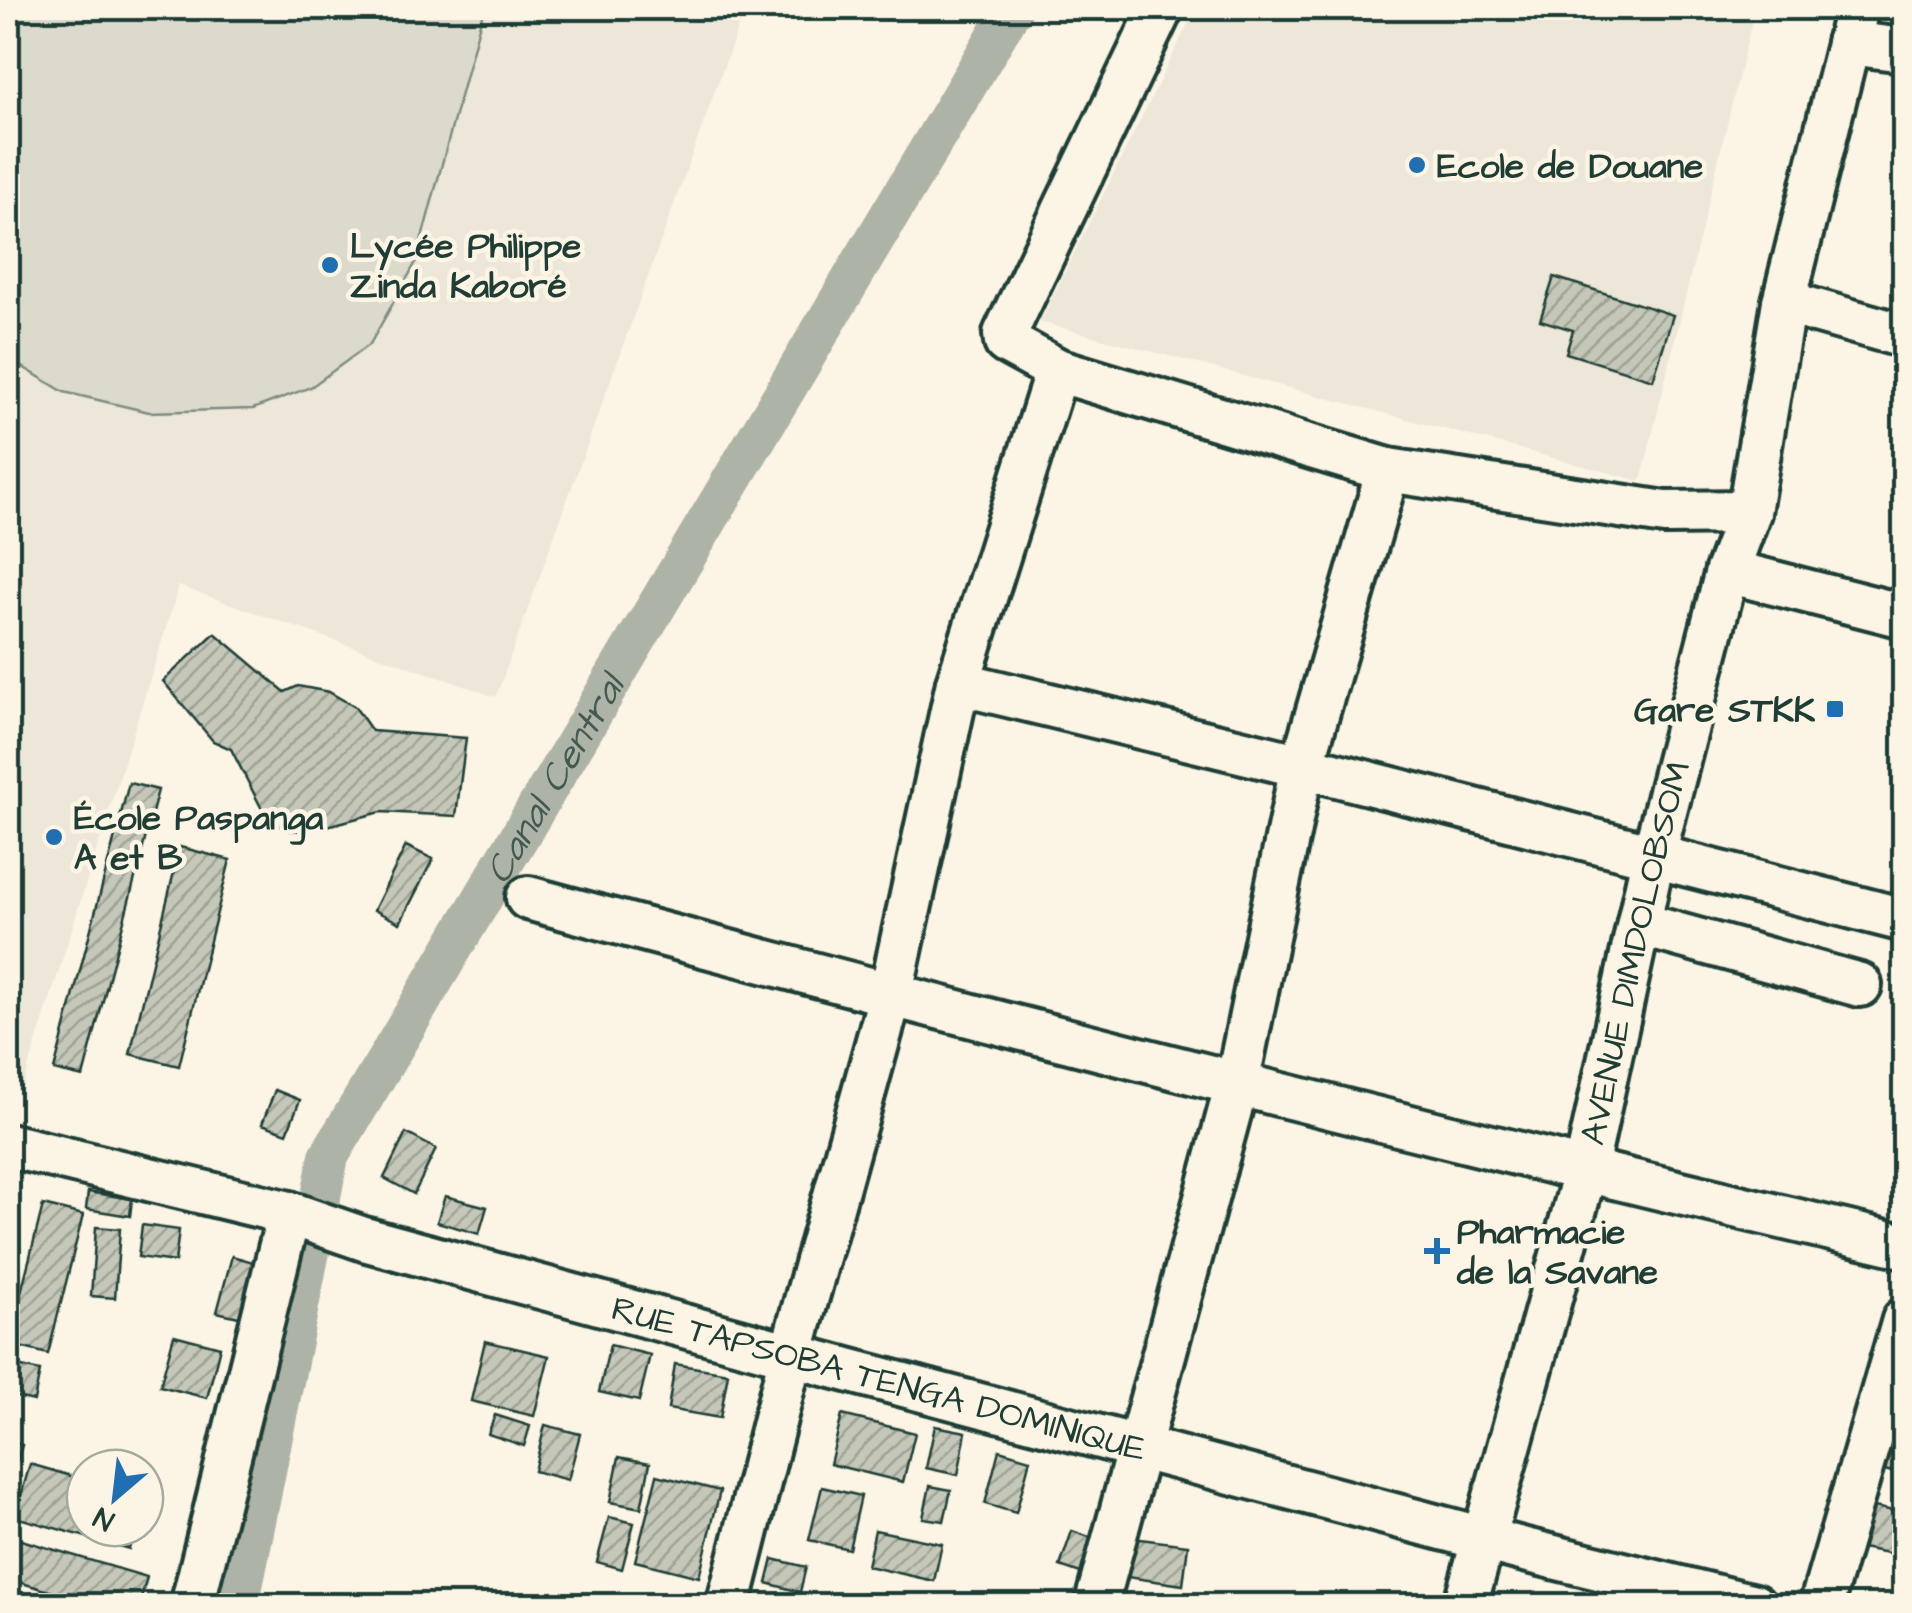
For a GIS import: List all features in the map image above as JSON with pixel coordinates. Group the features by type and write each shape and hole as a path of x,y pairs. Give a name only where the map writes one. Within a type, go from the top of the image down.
{"street":[{"path":"1161,8 1006,334 1006,342 1056,370 1388,470 1664,513 1750,512"},
{"path":"1852,25 1904,50"},
{"name":"AVENUE DIMDOLOBSOM","path":"1465,1606 1585,1172 1653,858 1727,571 1750,512 1784,302 1852,25"},
{"path":"1784,302 1904,336"},
{"path":"728,1606 890,997 958,683 1056,370"},
{"path":"1096,1606 1236,1084 1302,766 1388,470"},
{"path":"1727,571 1904,616"},
{"path":"958,683 1302,766 1904,920"},
{"path":"528,898 890,997 1585,1172 1904,1246"},
{"path":"1638,924 1860,986"},
{"name":"RUE TAPSOBA TENGA DOMINIQUE","path":"8,1145 289,1213 364,1239 1138,1447 1754,1606"},
{"path":"192,1606 289,1213"},
{"path":"1821,1606 1904,1320"}],"shaded area":[{"name":"Lycée Philippe Zinda Kaboré","path":"8,8 745,8 496,697 179,586 21,1092 8,1088"},
{"path":"8,8 484,8 415,264 370,344 311,387 253,409 149,412 64,392 8,358"},
{"name":"Ecole de Douane","path":"1196,8 1755,8 1641,481 1040,322"}],"building":[{"path":"1554,277 1673,315 1653,380 1566,353 1573,330 1540,320"},
{"path":"215,633 285,692 298,686 329,692 355,707 372,731 466,738 456,816 381,812 308,831 286,830 265,815 231,749 213,741 163,681"},
{"path":"129,783 158,790 83,1077 54,1070"},
{"path":"406,846 433,859 400,923 374,910"},
{"path":"180,847 230,860 179,1066 130,1054"},
{"path":"275,1090 300,1100 287,1133 262,1124"},
{"path":"406,1133 436,1149 414,1194 384,1178"},
{"path":"88,1192 132,1199 130,1216 86,1209"},
{"path":"445,1196 487,1207 479,1234 437,1222"},
{"path":"43,1205 83,1215 48,1354 8,1344"},
{"path":"142,1225 179,1230 175,1262 138,1257"},
{"path":"96,1227 120,1229 115,1298 91,1296"},
{"path":"232,1256 257,1263 243,1318 217,1312"},
{"path":"174,1335 220,1347 207,1398 160,1386"},
{"path":"485,1341 549,1356 534,1416 471,1401"},
{"path":"610,1345 650,1355 639,1401 599,1392"},
{"path":"8,1364 40,1371 34,1401 8,1395"},
{"path":"675,1364 728,1373 720,1418 668,1409"},
{"path":"495,1415 530,1426 524,1446 488,1434"},
{"path":"842,1415 915,1433 903,1482 830,1464"},
{"path":"545,1425 580,1434 568,1480 534,1471"},
{"path":"935,1426 966,1432 958,1475 926,1468"},
{"path":"1882,1437 1900,1442 1892,1472 1873,1467"},
{"path":"8,1440 22,1445 9,1487 8,1487"},
{"path":"999,1450 1030,1459 1016,1513 985,1504"},
{"path":"619,1457 650,1463 641,1508 610,1502"},
{"path":"30,1464 65,1474 65,1531 15,1517"},
{"path":"657,1475 720,1491 699,1577 635,1561"},
{"path":"930,1486 951,1490 944,1521 923,1518"},
{"path":"822,1487 861,1496 849,1549 809,1540"},
{"path":"1869,1506 1904,1513 1904,1556 1861,1548"},
{"path":"609,1517 634,1523 622,1569 597,1562"},
{"path":"875,1530 942,1544 934,1581 867,1566"},
{"path":"1072,1531 1104,1542 1092,1577 1060,1566"},
{"path":"11,1537 147,1577 139,1606 101,1606 8,1579"},
{"path":"1132,1538 1188,1545 1183,1585 1127,1577"},
{"path":"773,1559 806,1567 800,1592 767,1583"},
{"path":"1117,1596 1166,1606 1115,1606"},
{"path":"940,1597 972,1604 938,1606"}],"waterway":[{"name":"Canal Central","path":"239,1606 329,1156 1013,8"}],"place":[{"name":"Ecole de Douane","path":"1417,165"},
{"name":"Lycée Philippe Zinda Kaboré","path":"330,265"},
{"name":"Gare STKK","path":"1835,709"},
{"name":"École Paspanga A et B","path":"54,837"},
{"name":"Pharmacie de la Savane","path":"1437,1251"}]}
